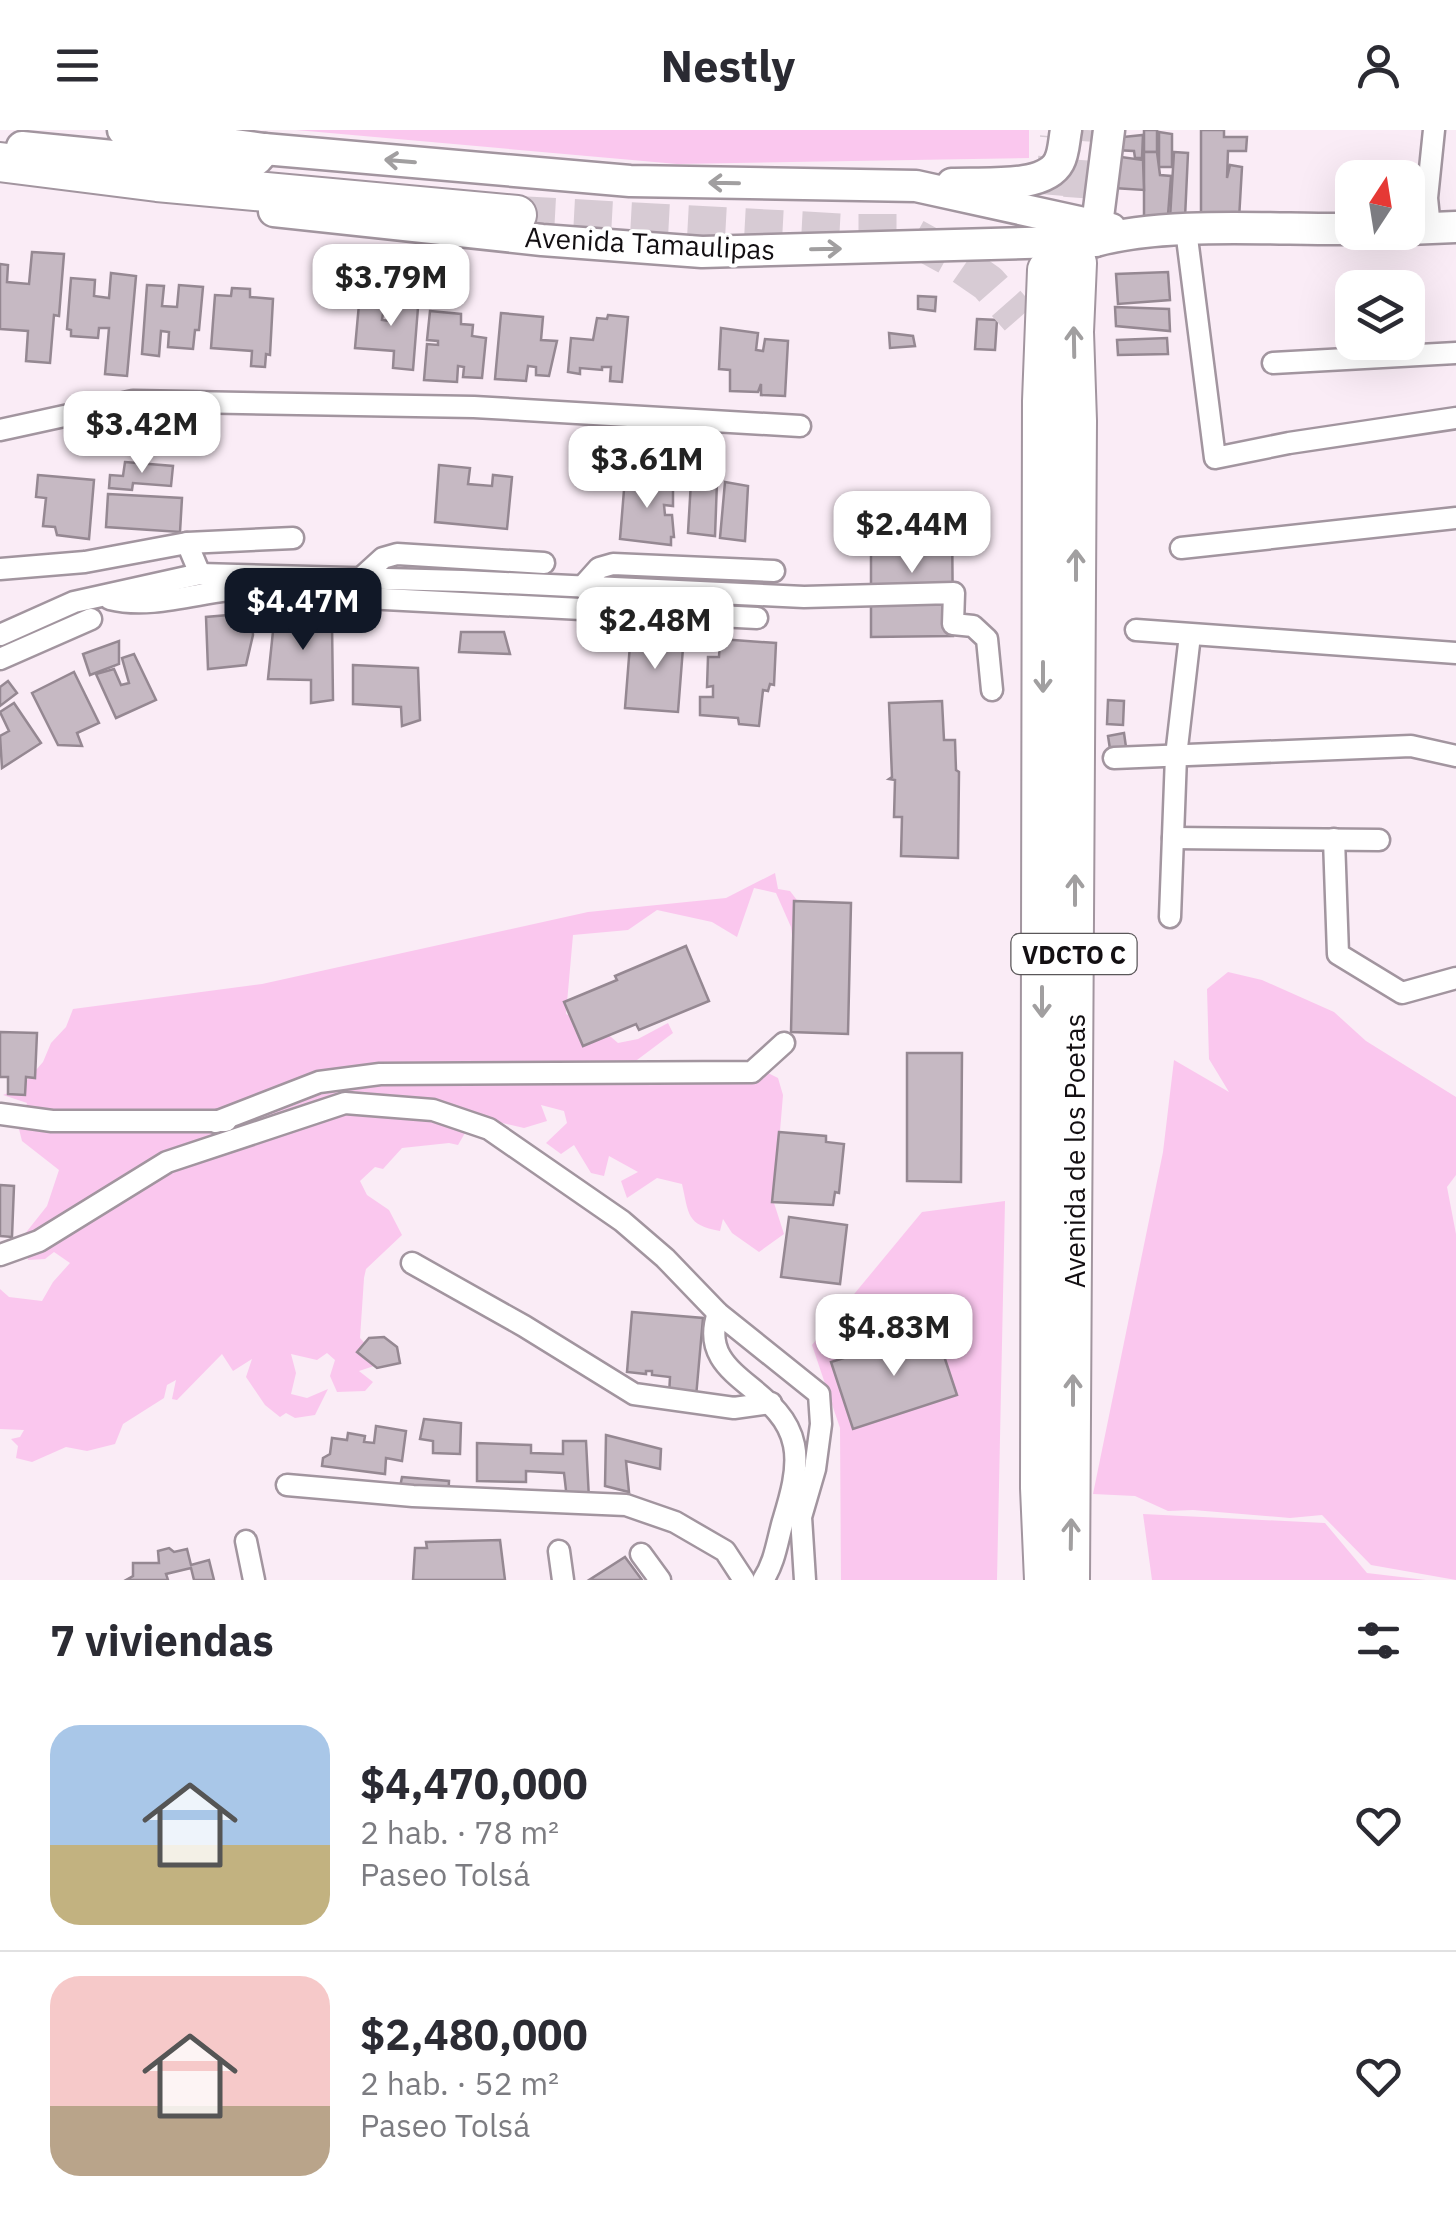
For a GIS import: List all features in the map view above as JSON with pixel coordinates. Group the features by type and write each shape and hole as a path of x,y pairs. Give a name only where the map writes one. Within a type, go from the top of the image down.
{"highway":[{"path":"0,163 157,182 517,215"},
{"name":"VDCTO C","path":"1042,401 1088,246"},
{"name":"Avenida de los Poetas","path":"1044,1580 1056,1488 1076,421 1074,332 1088,246"},
{"path":"1019,318 1042,401"},
{"name":"Avenida de los Poetas","path":"1042,401 1056,1488 1070,1580"}],"street":[{"name":"Avenida Tamaulipas","path":"123,130 264,139 630,181 916,186 1088,246"},
{"path":"916,186 1037,180 1050,173 1060,159 1066,130"},
{"path":"1088,246 1109,130"},
{"path":"1431,228 1427,198 1434,130"},
{"path":"0,151 17,147 244,166 258,161 264,139"},
{"name":"Avenida Tamaulipas","path":"0,163 116,192 542,240 702,252 1088,246 1186,230 1335,229"},
{"path":"1186,230 1215,458 1289,442 1456,418"},
{"path":"1274,363 1456,353"},
{"path":"0,430 133,401 474,407 800,426"},
{"path":"1180,548 1456,518"},
{"path":"0,569 86,562 187,543 292,538"},
{"path":"187,543 200,574"},
{"path":"361,578 383,558 397,554 544,563"},
{"path":"582,587 600,568 613,564 774,571"},
{"path":"0,635 74,602 200,574 804,598 954,594 952,624 973,626 987,639 992,690"},
{"path":"323,578 365,598 757,618"},
{"path":"98,596 142,602 221,589 297,586"},
{"path":"0,659 91,620"},
{"path":"1136,630 1456,653"},
{"path":"1170,917 1176,756 1190,635"},
{"path":"1114,758 1411,746 1456,756"},
{"path":"1173,838 1378,840"},
{"path":"1334,839 1338,954 1402,994 1456,978"},
{"path":"216,1122 319,1082 380,1074 752,1072 784,1043"},
{"path":"0,1255 39,1241 167,1162 346,1103 433,1110 489,1129 622,1221 666,1258 718,1313 819,1394 819,1440 801,1517 804,1570"},
{"path":"0,1114 52,1121 293,1120"},
{"path":"412,1263 634,1394 734,1408 771,1403"},
{"path":"718,1313 712,1344 722,1362 771,1403 785,1421 795,1446 792,1490 772,1566 763,1580"},
{"path":"287,1485 413,1496 626,1505 675,1522 725,1551 744,1580"},
{"path":"246,1540 254,1580"},
{"path":"558,1551 563,1580"},
{"path":"641,1554 660,1580"}],"shaded area":[{"path":"296,130 1029,130 1029,158 677,164"},
{"path":"775,873 778,889 790,891 806,912 802,951 793,945 791,927 776,893 754,888 737,937 712,922 657,910 628,930 573,935 566,1014 604,1031 618,1043 638,1039 668,1023 673,1033 629,1066 709,1071 723,1062 756,1067 778,1078 783,1095 774,1203 784,1234 759,1252 732,1233 723,1219 720,1231 695,1221 682,1184 657,1178 627,1198 621,1181 638,1172 609,1156 604,1176 591,1173 574,1145 561,1154 546,1143 567,1123 564,1111 541,1105 547,1121 524,1128 498,1122 483,1133 465,1133 458,1145 402,1148 383,1169 375,1167 360,1181 367,1195 389,1210 402,1235 366,1269 360,1338 383,1363 359,1371 373,1382 365,1391 337,1392 330,1376 335,1360 327,1353 317,1360 291,1354 296,1373 291,1394 307,1398 328,1389 315,1415 295,1418 286,1413 280,1417 265,1405 246,1377 252,1359 233,1371 222,1354 177,1400 172,1399 176,1380 167,1385 164,1398 123,1424 115,1444 87,1451 66,1447 32,1462 16,1458 18,1446 11,1439 20,1437 24,1430 0,1429 0,1289 9,1297 42,1301 70,1263 54,1252 45,1259 28,1260 24,1235 47,1206 59,1170 22,1141 19,1129 27,1103 3,1095 21,1087 43,1062 73,1009 262,984 588,912 726,898"},
{"path":"1228,972 1262,980 1334,1012 1366,1041 1456,1097 1456,1175 1447,1187 1456,1234 1456,1580 1371,1565 1322,1515 1290,1518 1168,1511 1135,1496 1093,1494 1163,1152 1174,1060 1229,1092 1209,1059 1207,989"},
{"path":"1005,1201 997,1580 841,1580 840,1428 812,1345 922,1212"},
{"path":"1143,1514 1325,1523 1367,1573 1426,1580 1152,1580"}],"building":[{"path":"1144,130 1157,130 1157,152 1144,152"},
{"path":"1201,130 1224,130 1224,137 1247,137 1246,151 1228,151 1227,178 1230,165 1242,167 1239,219 1201,218"},
{"path":"1159,132 1172,134 1172,167 1159,167"},
{"path":"1143,135 1142,158 1135,158 1134,151 1114,150 1113,138"},
{"path":"1144,152 1157,152 1160,175 1171,176 1168,215 1144,218"},
{"path":"1174,152 1188,153 1185,218 1170,218"},
{"path":"1114,156 1143,160 1144,190 1114,188"},
{"path":"32,252 64,254 50,363 26,361 28,331 0,329 0,264 8,265 7,282 29,284"},
{"path":"1168,272 1170,300 1118,304 1116,274"},
{"path":"111,273 136,276 127,376 105,374 109,328 99,328 98,338 71,336 67,329 71,278 95,280 94,296 109,298"},
{"path":"147,285 164,286 162,306 177,307 179,285 203,287 193,349 168,347 169,332 161,331 159,356 142,354"},
{"path":"232,288 250,289 250,297 273,299 270,355 266,354 265,367 251,366 252,351 211,348 215,295 231,296"},
{"path":"393,293 419,295 413,370 393,368 394,351 355,348 359,304 384,306 382,320 390,321"},
{"path":"918,296 936,297 935,311 918,309"},
{"path":"1115,307 1169,309 1170,331 1116,326"},
{"path":"430,311 461,314 461,324 473,325 472,336 486,338 482,378 463,377 464,367 458,366 457,382 424,380 427,344 438,345 438,341 427,340"},
{"path":"501,313 543,317 541,340 557,341 549,376 536,375 536,367 528,366 526,381 495,379"},
{"path":"608,315 628,317 622,382 610,381 611,367 580,368 580,374 568,372 571,338 593,340 597,318 607,319"},
{"path":"977,319 997,320 995,350 975,349"},
{"path":"721,328 758,333 756,350 763,351 765,339 788,341 785,396 761,395 761,384 758,392 730,391 730,370 719,369"},
{"path":"889,333 913,336 915,346 890,348"},
{"path":"1167,338 1168,354 1118,355 1117,340"},
{"path":"125,462 173,466 171,486 133,483 132,490 109,488 110,475 123,476"},
{"path":"439,465 470,468 468,484 492,486 493,475 512,477 507,529 435,522"},
{"path":"38,475 94,480 89,539 57,535 55,527 43,526 46,498 36,497"},
{"path":"628,477 673,480 673,506 664,505 665,515 672,515 671,545 620,539"},
{"path":"691,481 717,482 715,536 688,533"},
{"path":"725,482 748,486 745,541 720,538"},
{"path":"108,494 182,498 180,532 106,527"},
{"path":"871,515 952,515 953,636 871,637"},
{"path":"275,612 304,613 332,623 333,700 311,703 311,680 268,679"},
{"path":"251,613 253,635 246,665 208,669 206,617"},
{"path":"461,632 504,632 510,654 459,652"},
{"path":"631,632 684,635 678,712 625,708"},
{"path":"720,639 776,643 774,685 763,690 759,726 739,724 738,718 700,715 700,697 713,697 713,686 707,687 708,657 719,657"},
{"path":"119,641 119,664 90,675 83,654"},
{"path":"134,654 156,700 116,718 96,674 114,669 121,685 129,683 122,658"},
{"path":"353,665 418,668 420,720 402,726 401,707 353,704"},
{"path":"74,672 99,723 77,733 82,746 58,745 32,693"},
{"path":"8,681 17,693 0,706 0,687"},
{"path":"1108,700 1124,701 1123,725 1107,724"},
{"path":"942,701 944,740 955,740 959,772 958,858 901,856 902,817 894,817 895,780 889,779 889,703"},
{"path":"14,703 41,743 2,768 0,736 9,731 0,712"},
{"path":"1124,733 1126,747 1110,749 1108,736"},
{"path":"794,901 851,903 848,1034 791,1032"},
{"path":"686,946 709,1001 639,1030 636,1024 583,1046 564,1002"},
{"path":"0,1032 37,1033 35,1078 26,1077 25,1095 8,1094 8,1077 0,1077"},
{"path":"907,1053 962,1053 961,1182 907,1181"},
{"path":"779,1132 826,1136 826,1142 844,1144 839,1193 835,1192 833,1205 772,1202"},
{"path":"0,1185 14,1186 12,1237 0,1236"},
{"path":"789,1217 847,1225 840,1284 781,1277"},
{"path":"632,1312 703,1318 696,1397 669,1395 670,1377 652,1375 652,1371 627,1372"},
{"path":"935,1329 957,1395 853,1429 831,1362"},
{"path":"384,1337 397,1347 400,1363 377,1368 357,1352 369,1338"},
{"path":"424,1419 461,1423 460,1454 433,1453 433,1441 420,1439"},
{"path":"376,1426 406,1431 402,1461 386,1458 385,1474 322,1466 323,1458 330,1454 332,1438 347,1440 348,1433 365,1436 364,1442 374,1443"},
{"path":"606,1435 661,1449 660,1469 626,1461 629,1492 605,1486"},
{"path":"563,1441 586,1441 589,1499 567,1499 564,1473 526,1471 526,1482 477,1481 477,1443 531,1445 531,1453 563,1454"},
{"path":"402,1477 449,1481 448,1500 398,1497"},
{"path":"500,1540 505,1580 413,1580 415,1548 427,1548 426,1542"},
{"path":"169,1548 174,1552 187,1549 191,1565 209,1560 214,1580 194,1580 191,1568 166,1574 168,1580 126,1580 133,1576 133,1563 159,1563 158,1551"},
{"path":"625,1557 642,1580 589,1580"}],"tunnel":[{"path":"1078,255 1087,130"},
{"path":"1049,252 1059,137"},
{"path":"517,215 906,233 988,283 1019,318"}]}
